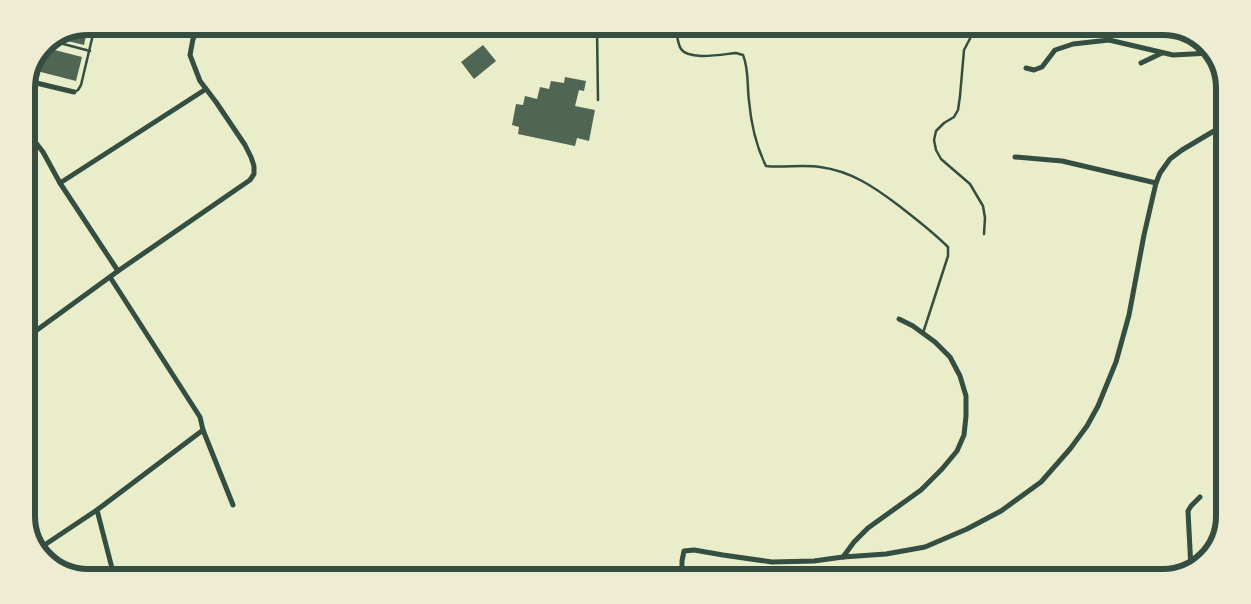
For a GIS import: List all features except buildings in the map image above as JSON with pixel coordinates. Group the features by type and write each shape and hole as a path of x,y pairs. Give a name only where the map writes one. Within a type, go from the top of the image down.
{"street":[{"path":"35,331 118,271 250,180 254,174 254,166 245,145 200,81 190,55 195,35"},
{"path":"1026,68 1034,70 1042,67 1056,50 1073,44 1109,40 1174,55 1202,53"},
{"path":"1141,63 1162,53"},
{"path":"35,83 74,92"},
{"path":"60,183 206,89"},
{"path":"682,569 684,551 694,550 772,562 814,561 886,554 925,546 967,529 1001,511 1041,482 1087,426 1098,406 1116,362 1129,315 1156,183 1160,173 1170,159 1216,130"},
{"path":"35,142 118,271"},
{"path":"1015,157 1062,161 1156,183"},
{"path":"110,277 200,417 233,505"},
{"path":"844,557 854,542 868,528 920,490 942,469 957,451 964,434 966,396 960,376 950,357 923,333 899,319"},
{"path":"44,545 97,510 204,430"},
{"path":"1191,561 1188,511 1200,497"},
{"path":"97,510 111,569"}],"lane":[{"path":"74,92 81,86 94,35"},
{"path":"597,35 598,100"},
{"path":"677,35 680,48 684,52 695,56 736,53 743,55 746,61 749,102 755,136 766,166 817,166 847,174 873,187 928,228 948,247 948,256 923,333"},
{"path":"972,35 964,50 958,110 954,117 936,131 934,140 936,150 941,158 970,184 983,206 985,218 984,234"},
{"path":"60,43 90,51"}]}
